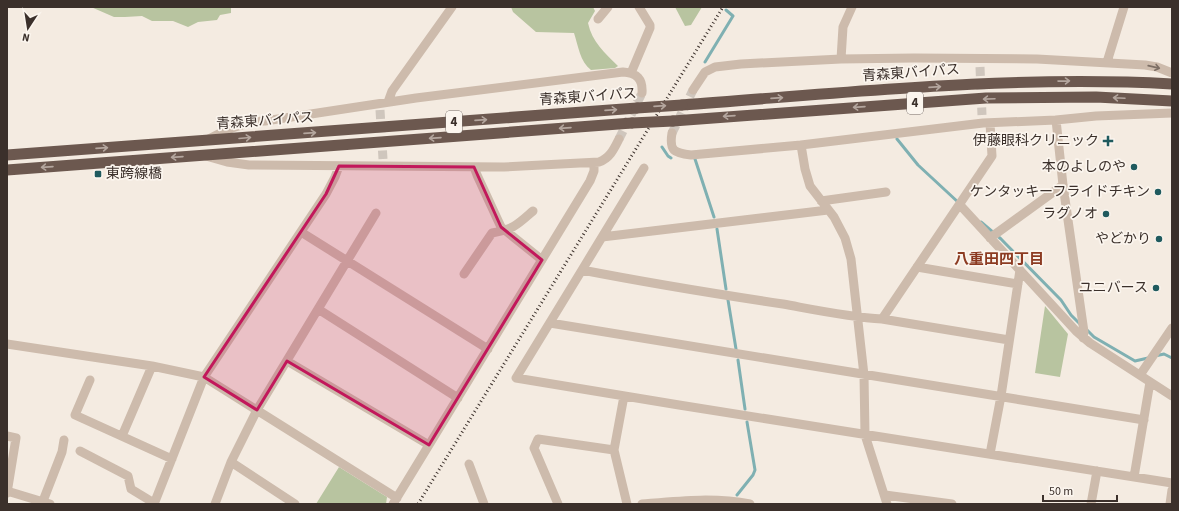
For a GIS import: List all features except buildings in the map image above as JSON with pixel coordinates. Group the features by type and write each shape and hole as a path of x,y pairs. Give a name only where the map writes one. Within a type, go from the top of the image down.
{"highway":[{"name":"青森東バイパス","path":"7,156 986,83 1094,81 1172,84"},
{"name":"青森東バイパス","path":"7,170 986,98 1096,97 1172,101"}],"street":[{"path":"382,105 452,7"},
{"path":"598,19 608,7"},
{"path":"631,73 650,28 650,25 639,7"},
{"path":"841,59 844,27 852,7"},
{"path":"1107,62 1124,7"},
{"path":"692,90 705,72 715,67 741,64 841,59 914,58 980,63 1037,59 1145,65 1156,67 1172,73"},
{"path":"205,141 236,127 259,121 382,105 535,82 623,72 631,73 637,76 642,89 642,94"},
{"path":"672,133 670,142 674,150 679,154 691,155 802,146 985,121 1056,120 1096,116 1172,113"},
{"path":"1056,120 1063,185 1084,332 1083,338"},
{"path":"261,136 261,128 265,121"},
{"path":"882,319 992,156 985,121"},
{"path":"202,155 237,164 260,166 269,164 339,166 383,163 474,167 594,163 599,162 611,154 619,138"},
{"path":"802,146 805,169 810,186 834,217 845,238 851,259 864,375 865,434 887,504"},
{"path":"263,151 261,157 262,160 269,164"},
{"path":"7,344 152,366 204,377 395,501 590,181 594,171 594,163"},
{"path":"80,451 128,476 131,489 154,503 204,377 326,194 335,178 339,166"},
{"path":"474,167 502,227 542,260"},
{"path":"644,168 516,378 1172,482"},
{"path":"990,238 1063,185"},
{"path":"821,201 886,192"},
{"path":"960,205 1083,338 1172,396"},
{"path":"602,237 828,210"},
{"path":"464,274 492,233 506,231 515,227 533,211"},
{"path":"216,504 231,462 257,410 376,213"},
{"path":"300,232 488,349"},
{"path":"917,267 1018,284"},
{"path":"582,270 660,285 800,307 857,318 882,319 1009,340"},
{"path":"990,454 1001,396 1020,270"},
{"path":"318,310 458,398"},
{"path":"550,323 1144,420"},
{"path":"1140,375 1172,328"},
{"path":"287,361 429,445"},
{"path":"122,436 152,366"},
{"path":"90,380 75,415 172,459"},
{"path":"1134,476 1150,382"},
{"path":"624,396 614,450 628,504"},
{"path":"7,436 16,438 7,492 47,503 64,440"},
{"path":"558,504 534,448 538,439 614,450"},
{"path":"231,462 295,504"},
{"path":"469,464 484,504"},
{"path":"1091,504 1097,471"},
{"path":"1170,504 1172,490"},
{"path":"885,494 952,504"},
{"path":"642,504 679,501 727,500 750,504"}],"highlighted area":[{"path":"339,166 474,167 501,227 542,260 429,445 287,361 257,410 204,377 326,194"}],"green space":[{"path":"91,7 231,7 231,13 220,15 217,20 198,22 188,27 173,21 152,21 142,16 114,17"},
{"path":"511,7 593,7 595,11 588,23 590,30 596,42 618,66 615,68 591,70 584,63 574,33 536,32 513,12"},
{"path":"675,7 702,7 691,25 685,26"},
{"path":"1045,306 1068,334 1060,377 1035,373"},
{"path":"339,467 387,497 386,504 316,504"}],"waterway":[{"path":"705,62 733,16 726,10"},
{"path":"897,139 918,165 959,203"},
{"path":"662,147 671,158"},
{"path":"695,159 714,217"},
{"path":"981,222 1001,239 1061,300 1071,315 1080,324"},
{"path":"717,229 726,289"},
{"path":"728,300 736,349"},
{"path":"1086,329 1094,337 1135,361 1148,358"},
{"path":"1155,356 1164,354 1172,358"},
{"path":"738,360 745,409"},
{"path":"737,495 753,475 755,470 747,422"}],"tunnel":[{"path":"980,67 982,115"},
{"path":"672,133 693,90"},
{"path":"619,139 642,93"},
{"path":"380,110 383,159"}],"railway":[{"path":"418,504 723,7"}],"place":[{"name":"伊藤眼科クリニック","path":"1108,141"},
{"name":"本のよしのや","path":"1134,167"},
{"name":"東跨線橋","path":"98,174"},
{"name":"ケンタッキーフライドチキン","path":"1158,192"},
{"name":"ラグノオ","path":"1106,214"},
{"name":"やどかり","path":"1159,239"},
{"name":"ユニバース","path":"1156,288"}],"district":[{"name":"八重田四丁目","path":"999,259"}]}
